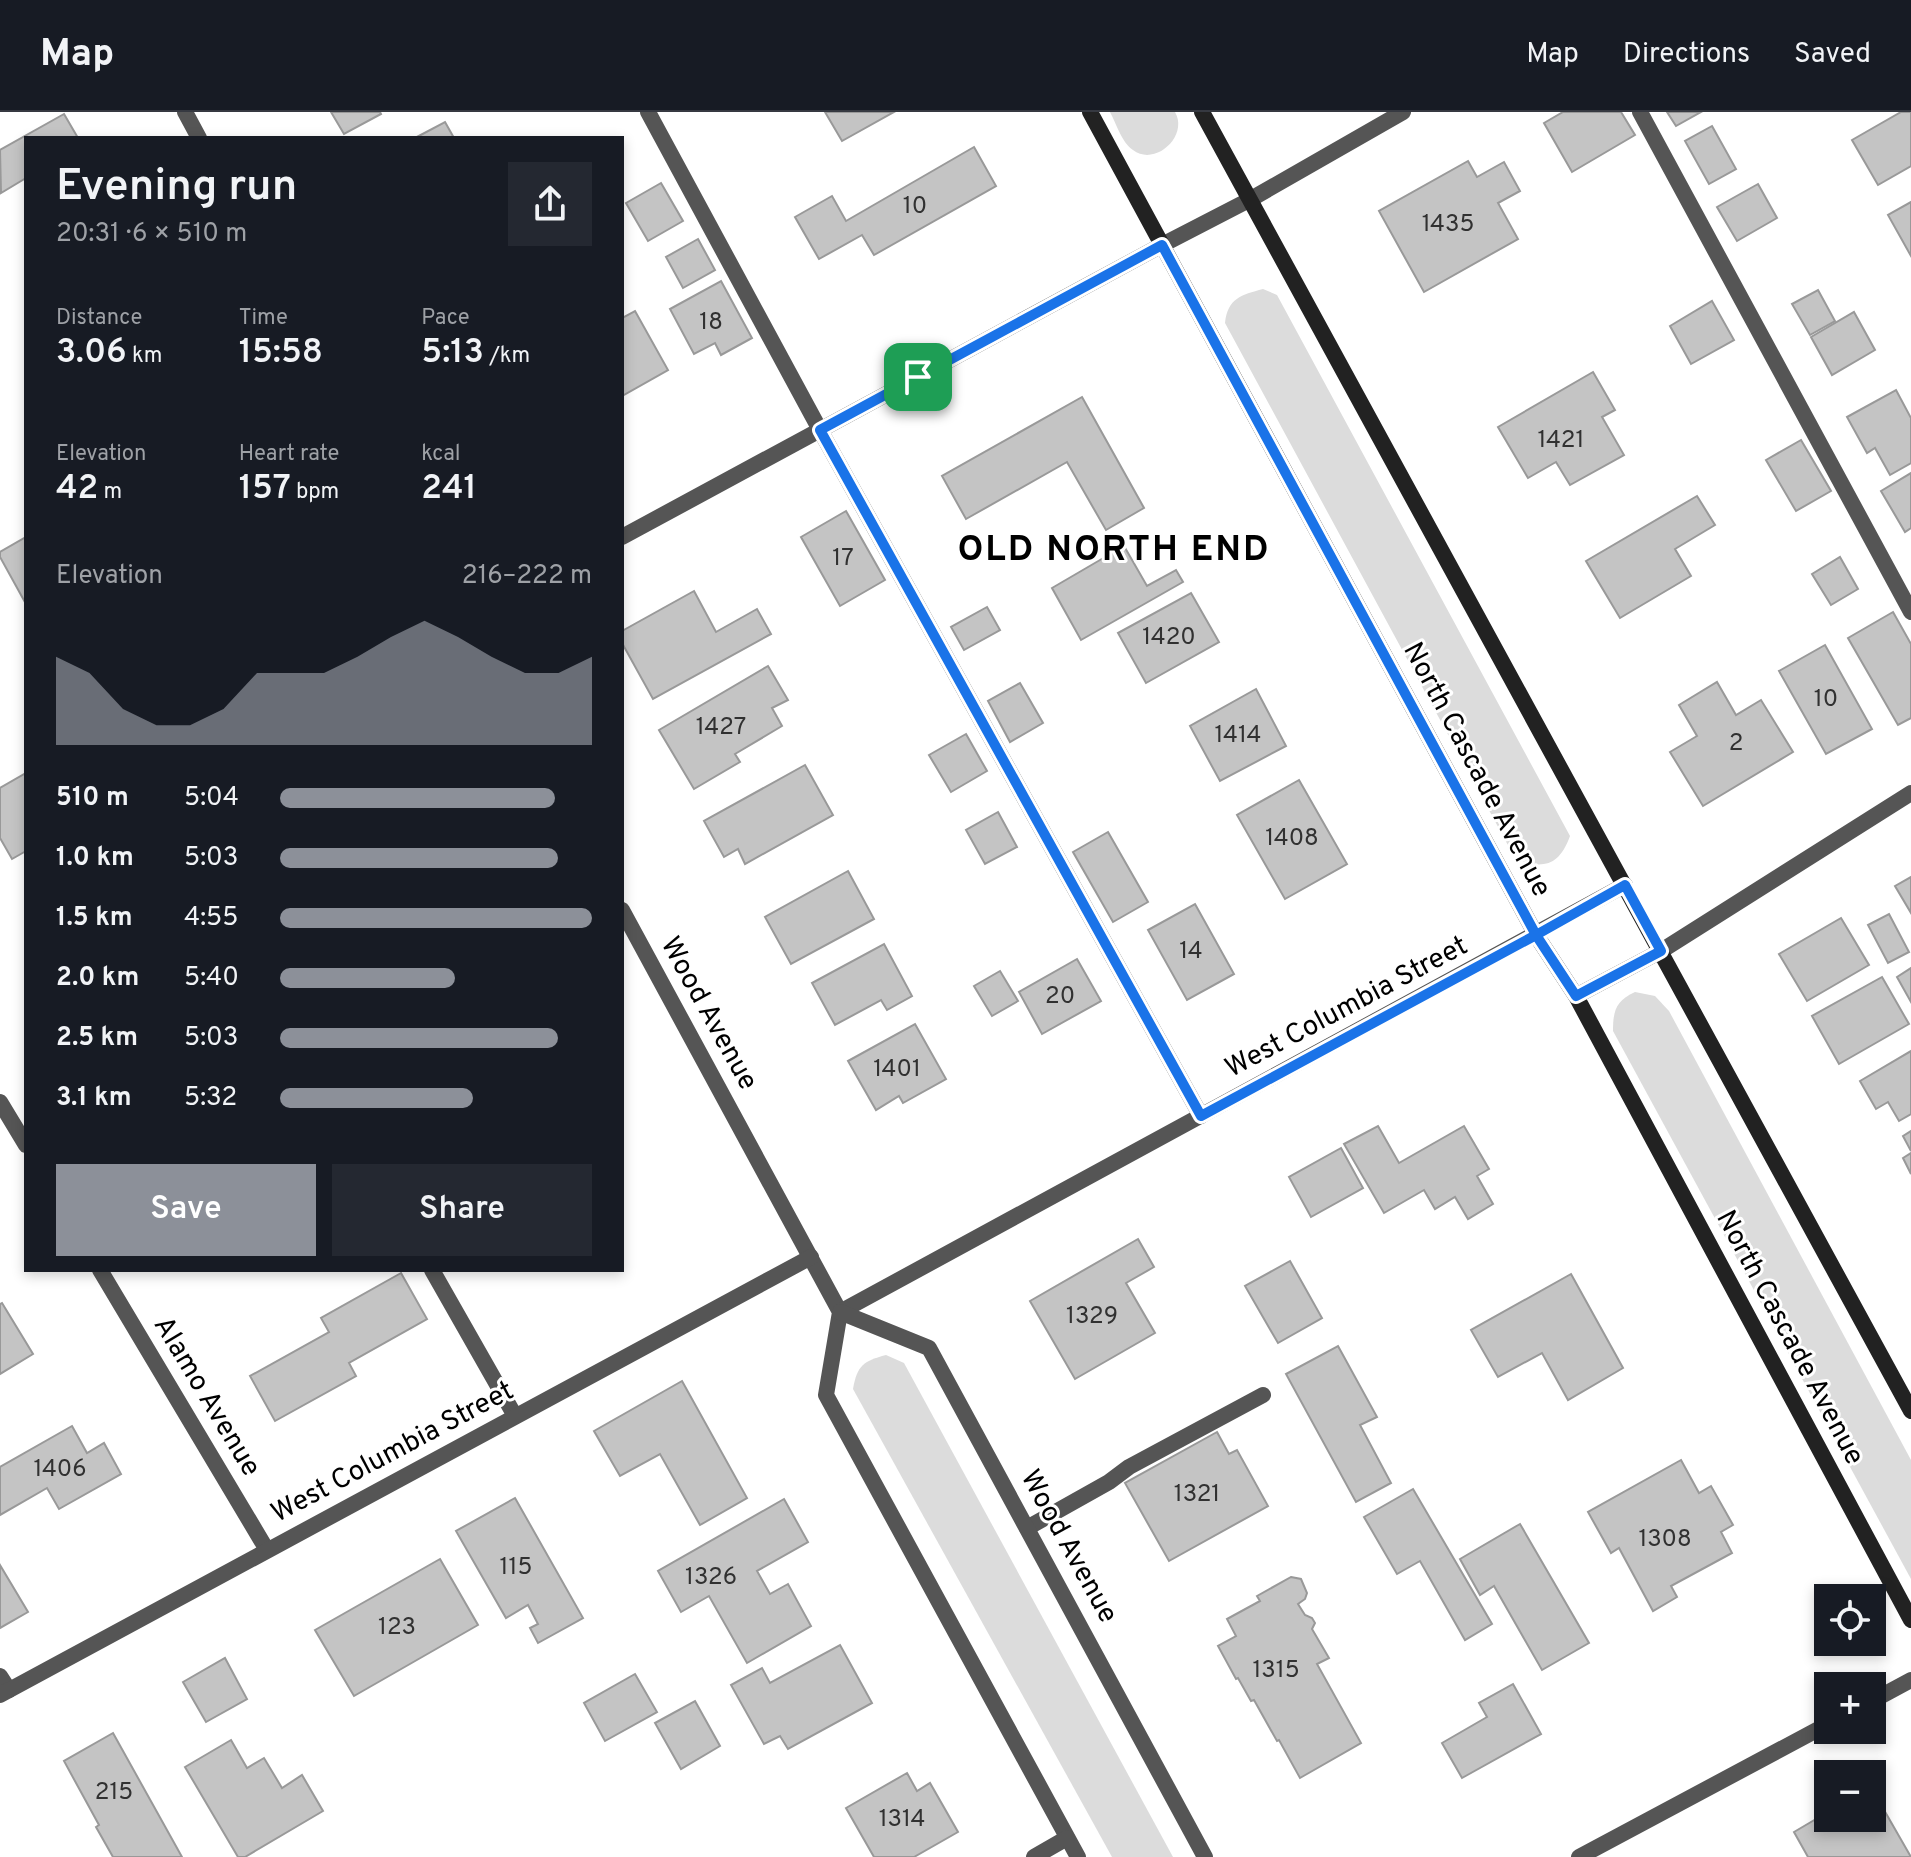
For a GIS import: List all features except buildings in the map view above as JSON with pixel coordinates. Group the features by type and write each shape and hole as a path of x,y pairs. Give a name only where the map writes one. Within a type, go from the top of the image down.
{"main road":[{"name":"North Cascade Avenue","path":"1090,112 1536,935 1576,996 1911,1620"},
{"path":"1202,112 1911,1411"}],"street":[{"path":"185,112 198,136"},
{"path":"648,112 820,430 1201,1116"},
{"path":"624,536 1251,199 1403,112"},
{"path":"1640,112 1911,612"},
{"path":"1576,996 1661,951 1911,793"},
{"name":"West Columbia Street","path":"840,1312 1625,885"},
{"name":"Wood Avenue","path":"624,914 840,1312 929,1348 1205,1857"},
{"path":"0,1102 24,1142"},
{"name":"West Columbia Street","path":"3,1687 267,1550 811,1257"},
{"name":"Alamo Avenue","path":"101,1272 267,1550"},
{"path":"433,1272 515,1416"},
{"path":"840,1312 826,1395 1078,1857"},
{"path":"1027,1528 1109,1482 1129,1467 1263,1395"},
{"path":"1886,1693 1911,1680"},
{"path":"1579,1857 1814,1731"},
{"path":"1034,1857 1067,1838"}],"shaded area":[{"path":"1110,112 1175,112 1178,121 1174,139 1160,152 1142,154 1126,143"},
{"path":"1263,289 1277,295 1570,836 1561,854 1549,863 1516,860 1225,323 1229,308 1237,299"},
{"path":"1635,992 1655,996 1669,1011 1911,1460 1911,1579 1613,1031 1617,1007"},
{"path":"886,1355 904,1363 1173,1857 1112,1857 853,1389 863,1365"}],"district":[{"name":"OLD NORTH END","path":"1114,551"}],"route":[{"path":"918,377 820,430 1201,1116 1536,935 1576,996 1661,951 1625,885 1536,935 1162,245 918,377"}]}
